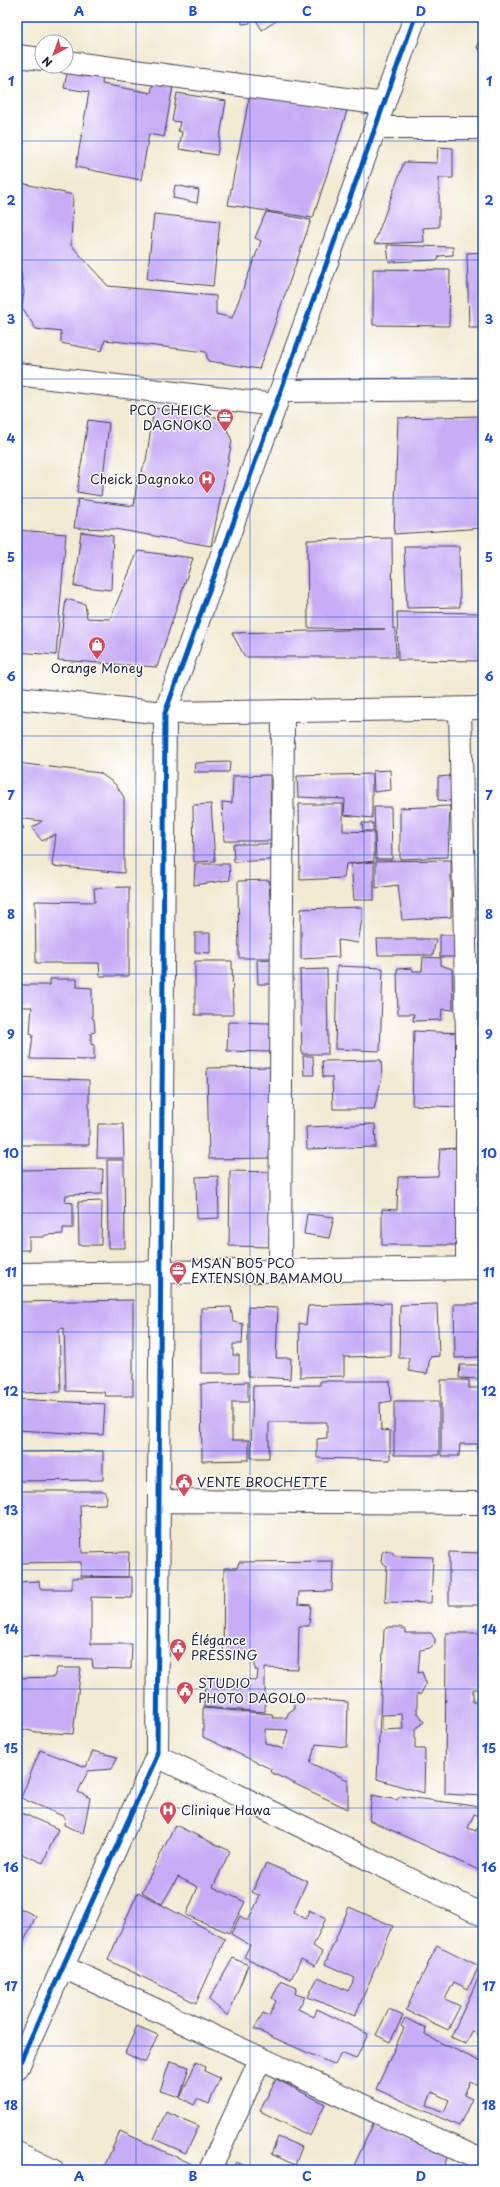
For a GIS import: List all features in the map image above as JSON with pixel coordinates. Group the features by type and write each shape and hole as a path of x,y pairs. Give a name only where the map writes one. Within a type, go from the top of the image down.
{"street":[{"path":"17,2069 157,1756 162,1272 164,713 415,17"},
{"path":"17,56 34,58"},
{"path":"74,63 384,104"},
{"path":"376,128 483,128"},
{"path":"17,374 278,398 483,389"},
{"path":"17,698 164,713 483,708"},
{"path":"17,1274 475,1268 467,1037 460,709"},
{"path":"280,1271 283,711"},
{"path":"159,1501 483,1503"},
{"path":"157,1756 483,1914"},
{"path":"63,1967 260,2060 483,2161"},
{"path":"210,2170 260,2060"},
{"path":"17,2153 52,2170"}],"building":[{"path":"241,17 250,17 250,23 242,24"},
{"path":"262,17 281,18 262,30 256,20"},
{"path":"483,32 483,50 477,48"},
{"path":"74,70 103,76 102,84 151,93 153,83 173,86 164,137 149,134 141,180 76,167 89,92 64,88 67,74 74,74"},
{"path":"177,93 226,101 217,155 179,149 182,132 178,131 180,122 172,121"},
{"path":"250,93 347,111 313,218 228,205"},
{"path":"438,147 453,148 453,178 439,178 439,227 423,228 424,242 374,244 404,162 437,163"},
{"path":"17,182 73,195 71,245 108,286 216,296 216,314 232,318 261,241 255,238 266,212 311,220 259,369 208,361 206,352 105,340 102,351 61,343 61,332 36,329 22,307 24,292 17,251"},
{"path":"175,185 199,190 197,203 173,198"},
{"path":"154,214 220,221 213,286 147,279"},
{"path":"387,245 453,247 453,255 439,256 438,260 389,262"},
{"path":"483,252 483,328 469,328 467,253"},
{"path":"373,269 450,270 449,326 373,325"},
{"path":"154,408 222,418 232,441 211,546 115,529 74,528 78,499 134,506 137,481 146,461"},
{"path":"483,416 483,528 394,534 398,418"},
{"path":"88,420 109,423 101,496 77,492"},
{"path":"17,530 66,534 56,655 17,652"},
{"path":"81,532 113,536 111,590 74,586"},
{"path":"392,538 393,629 395,629 396,657 245,657 232,633 385,629 308,628 307,540"},
{"path":"404,546 459,546 460,607 407,608"},
{"path":"138,551 193,558 157,667 58,660 66,599 85,604 87,618 110,619"},
{"path":"397,612 483,613 483,661 398,660"},
{"path":"230,762 229,772 194,772 195,763"},
{"path":"17,763 100,773 115,784 124,797 124,873 52,866 56,834 42,841 32,828 42,821 17,818"},
{"path":"390,770 391,790 374,792 373,771"},
{"path":"372,774 372,818 344,815 345,799 298,797 297,776"},
{"path":"270,775 271,841 224,841 222,802 232,803 233,776"},
{"path":"450,776 452,801 438,800 438,777"},
{"path":"211,804 215,861 194,862 193,805"},
{"path":"299,804 343,804 343,831 374,832 374,861 346,864 344,878 300,880"},
{"path":"450,806 448,857 400,859 400,808"},
{"path":"374,807 391,807 392,859 376,859"},
{"path":"17,819 24,828 17,833"},
{"path":"362,823 373,823 373,831 363,831"},
{"path":"233,844 270,844 270,860 234,862"},
{"path":"451,860 451,917 402,920 398,885 376,888 376,861"},
{"path":"374,862 374,900 354,900 351,864"},
{"path":"195,864 229,864 230,880 194,885"},
{"path":"269,880 273,958 239,958 238,881"},
{"path":"129,887 129,976 100,976 99,963 36,963 35,901 95,902 94,888"},
{"path":"362,907 362,919 358,943 338,940 339,957 301,959 301,909"},
{"path":"195,933 210,933 210,953 195,952"},
{"path":"440,935 456,935 456,957 440,957"},
{"path":"377,939 436,939 433,955 378,955"},
{"path":"480,942 483,942 483,959 481,959"},
{"path":"423,957 441,958 441,965 452,969 453,1010 442,1009 441,1020 413,1021 414,1014 398,1014 397,969 412,968 413,971 422,971"},
{"path":"271,959 272,984 258,984 257,960"},
{"path":"195,961 232,961 233,1015 195,1015"},
{"path":"337,966 383,968 380,1051 335,1049"},
{"path":"327,969 328,1054 302,1054 300,970"},
{"path":"50,979 77,979 77,987 92,988 92,1018 94,1019 95,1032 91,1033 91,1044 94,1045 94,1060 30,1059 33,1035 30,1034 32,1007 21,1007 21,985 50,985"},
{"path":"17,1015 19,1015 18,1033 17,1033"},
{"path":"228,1022 271,1023 270,1052 227,1051"},
{"path":"414,1031 460,1033 458,1107 412,1105"},
{"path":"303,1056 313,1056 314,1075 304,1075"},
{"path":"381,1060 382,1077 374,1109 333,1109 332,1077 323,1077 322,1061"},
{"path":"276,1067 278,1158 209,1159 207,1068"},
{"path":"17,1077 89,1080 89,1145 19,1145"},
{"path":"98,1124 123,1124 124,1158 97,1158"},
{"path":"375,1124 376,1147 307,1149 306,1127"},
{"path":"458,1148 459,1245 382,1245 382,1209 397,1210 398,1177 438,1176 440,1149"},
{"path":"107,1160 124,1160 125,1248 108,1248"},
{"path":"103,1169 102,1194 66,1195 65,1202 73,1203 73,1228 63,1228 63,1234 45,1235 44,1237 29,1237 29,1250 17,1250 17,1170"},
{"path":"230,1171 271,1172 270,1247 229,1246"},
{"path":"218,1176 219,1218 197,1219 196,1177"},
{"path":"102,1201 101,1245 79,1245 78,1202"},
{"path":"307,1214 334,1217 329,1238 304,1234"},
{"path":"133,1300 133,1396 105,1396 104,1392 66,1391 64,1328 59,1329 61,1392 17,1393 17,1302"},
{"path":"391,1303 391,1356 344,1357 344,1376 300,1377 299,1323 306,1325 308,1306"},
{"path":"437,1304 439,1356 430,1357 427,1374 409,1371 409,1358 399,1358 400,1305"},
{"path":"454,1304 483,1304 483,1339 479,1340 479,1357 455,1358"},
{"path":"231,1307 233,1322 243,1324 242,1344 233,1344 233,1355 239,1355 239,1373 201,1373 201,1308"},
{"path":"248,1307 278,1308 276,1358 291,1358 290,1379 248,1376"},
{"path":"460,1365 483,1365 483,1379 459,1378"},
{"path":"441,1380 469,1380 469,1388 483,1388 483,1449 477,1449 478,1444 460,1444 459,1456 441,1456"},
{"path":"320,1381 390,1381 391,1401 380,1403 381,1430 390,1431 390,1460 317,1458 317,1439 327,1438 327,1422 269,1422 269,1458 251,1458 253,1386 320,1385"},
{"path":"248,1382 248,1402 232,1402 232,1440 249,1440 249,1460 202,1461 201,1384"},
{"path":"17,1399 105,1404 103,1435 17,1430"},
{"path":"394,1401 439,1401 439,1455 394,1455"},
{"path":"103,1451 103,1480 17,1481 17,1452"},
{"path":"17,1491 104,1491 107,1497 105,1504 80,1505 82,1553 129,1552 128,1577 81,1576 81,1562 18,1563"},
{"path":"385,1550 392,1552 395,1556 433,1557 431,1603 385,1602 387,1566 381,1562 382,1553"},
{"path":"449,1552 483,1553 483,1605 449,1605"},
{"path":"333,1561 332,1591 299,1592 298,1604 311,1605 309,1626 299,1626 298,1669 265,1668 265,1712 204,1707 205,1677 257,1680 258,1670 255,1670 255,1657 223,1656 224,1568 237,1568 239,1562"},
{"path":"132,1577 132,1598 91,1597 91,1644 132,1644 131,1669 93,1668 92,1659 17,1657 17,1582 39,1581 40,1589 72,1589 72,1578"},
{"path":"388,1627 400,1627 406,1630 406,1633 431,1633 435,1639 435,1643 430,1648 420,1650 418,1673 422,1672 425,1680 425,1686 420,1695 417,1693 417,1713 424,1722 415,1729 415,1749 425,1749 424,1793 377,1779 384,1630","holes":["402,1714 403,1729 382,1730 382,1715"]},
{"path":"446,1633 483,1633 483,1689 473,1689 473,1702 483,1702 483,1796 445,1794"},
{"path":"57,1668 81,1668 73,1734 36,1732 17,1728 17,1678 54,1677"},
{"path":"294,1698 348,1702 347,1747 316,1744 310,1763 348,1780 348,1809 270,1772 271,1769 203,1737 203,1708 272,1714 273,1718 286,1718 289,1712 294,1709","holes":["265,1729 288,1730 283,1749 265,1743"]},
{"path":"17,1734 22,1735 17,1746"},
{"path":"40,1750 86,1767 93,1751 117,1757 112,1769 88,1771 78,1792 90,1798 83,1834 64,1825 65,1817 21,1798"},
{"path":"372,1795 397,1800 400,1796 474,1806 483,1810 483,1872 369,1820","holes":["474,1814 482,1817 476,1831 468,1828"]},
{"path":"17,1811 58,1829 43,1863 17,1852"},
{"path":"175,1825 230,1851 213,1887 245,1902 229,1933 186,1915 198,1887 178,1877 162,1904 142,1892"},
{"path":"266,1863 307,1881 293,1912 306,1919 309,1910 326,1918 313,1946 322,1952 315,1966 301,1959 291,1979 244,1957 250,1945 231,1934 240,1916 248,1921 260,1896 252,1892"},
{"path":"138,1892 225,1939 196,2003 108,1960"},
{"path":"17,1907 36,1916 17,1956"},
{"path":"349,1907 393,1926 355,2016 308,1997 318,1977 348,1991 355,1978 325,1964"},
{"path":"437,1945 479,1966 468,1989 454,1982 445,1999 460,2006 448,2030 406,2010"},
{"path":"233,1958 248,1965 228,2016 209,2000"},
{"path":"483,1968 483,2038 473,2031 466,2044 451,2037"},
{"path":"281,1981 297,1988 295,1994 305,1997 298,2009 314,2017 317,2009 368,2034 356,2059 341,2053 335,2065 254,2029 263,2013 269,2016 276,2001 272,1998"},
{"path":"389,2009 403,2016 390,2042 376,2035"},
{"path":"405,2018 426,2028 425,2035 483,2063 483,2077 478,2086 470,2082 464,2095 472,2099 459,2126 376,2089 404,2028 401,2026","holes":["432,2092 449,2100 444,2112 427,2105"]},
{"path":"137,2026 158,2035 145,2063 125,2053"},
{"path":"170,2061 189,2067 180,2097 160,2091"},
{"path":"196,2062 205,2067 204,2071 220,2078 209,2104 197,2099 194,2105 180,2098"},
{"path":"276,2079 325,2104 310,2136 260,2111"},
{"path":"166,2112 199,2126 186,2153 154,2139"},
{"path":"374,2122 448,2156 442,2170 352,2170"},
{"path":"120,2131 194,2165 191,2170 110,2170 104,2167"},
{"path":"278,2137 302,2147 295,2165 271,2154"},
{"path":"236,2162 254,2170 232,2170"}],"cycle path":[{"path":"17,2069 157,1756 165,713 415,17"}],"place":[{"name":"PCO CHEICK DAGNOKO","path":"225,432"},
{"name":"Cheick Dagnoko","path":"207,494"},
{"name":"Orange Money","path":"97,660"},
{"name":"MSAN B05 PCO EXTENSION BAMAMOU","path":"178,1285"},
{"name":"VENTE BROCHETTE","path":"184,1497"},
{"name":"Élégance PRESSING","path":"178,1662"},
{"name":"STUDIO PHOTO DAGOLO","path":"185,1705"},
{"name":"Clinique Hawa","path":"168,1825"}]}
